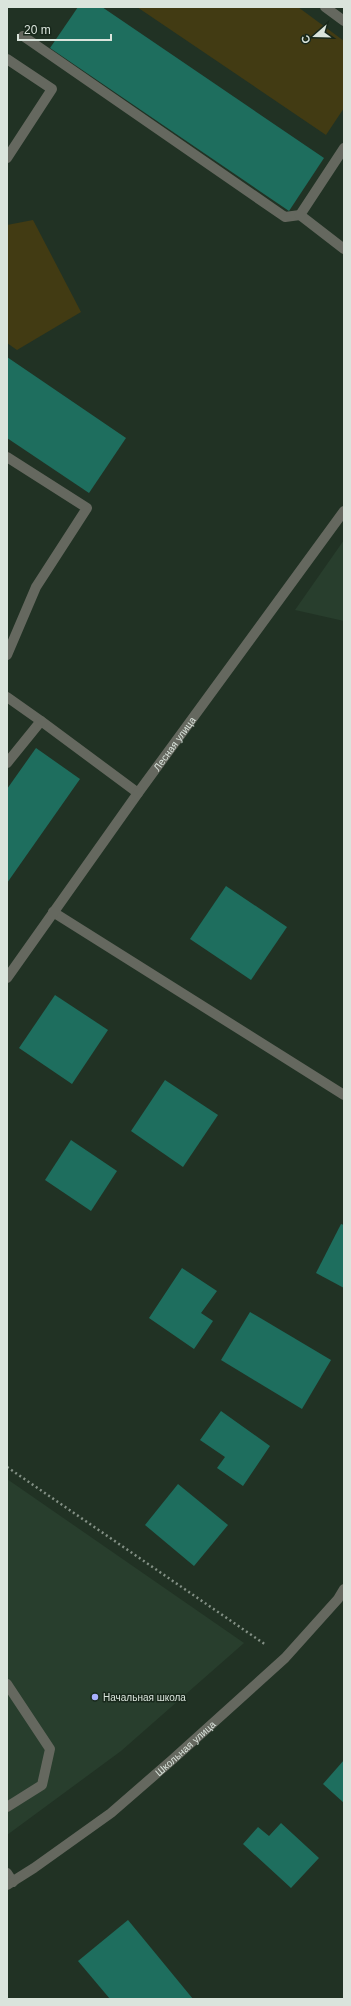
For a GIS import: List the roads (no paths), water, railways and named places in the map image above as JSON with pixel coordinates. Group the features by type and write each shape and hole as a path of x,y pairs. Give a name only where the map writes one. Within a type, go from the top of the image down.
{"street":[{"path":"325,7 344,21"},
{"path":"23,36 285,217 300,215 344,249"},
{"path":"7,59 52,90 7,158"},
{"path":"300,215 344,148"},
{"path":"7,457 87,508 36,587 7,655"},
{"name":"Лесная улица","path":"7,978 138,793 344,511"},
{"path":"7,697 138,793"},
{"path":"7,763 41,721"},
{"path":"53,912 344,1094"},
{"name":"Школьная улица","path":"9,1880 111,1813 285,1658 338,1598 344,1589"},
{"path":"7,1684 50,1749 42,1785 7,1808"}],"place":[{"name":"Начальная школа","path":"95,1697"}]}
